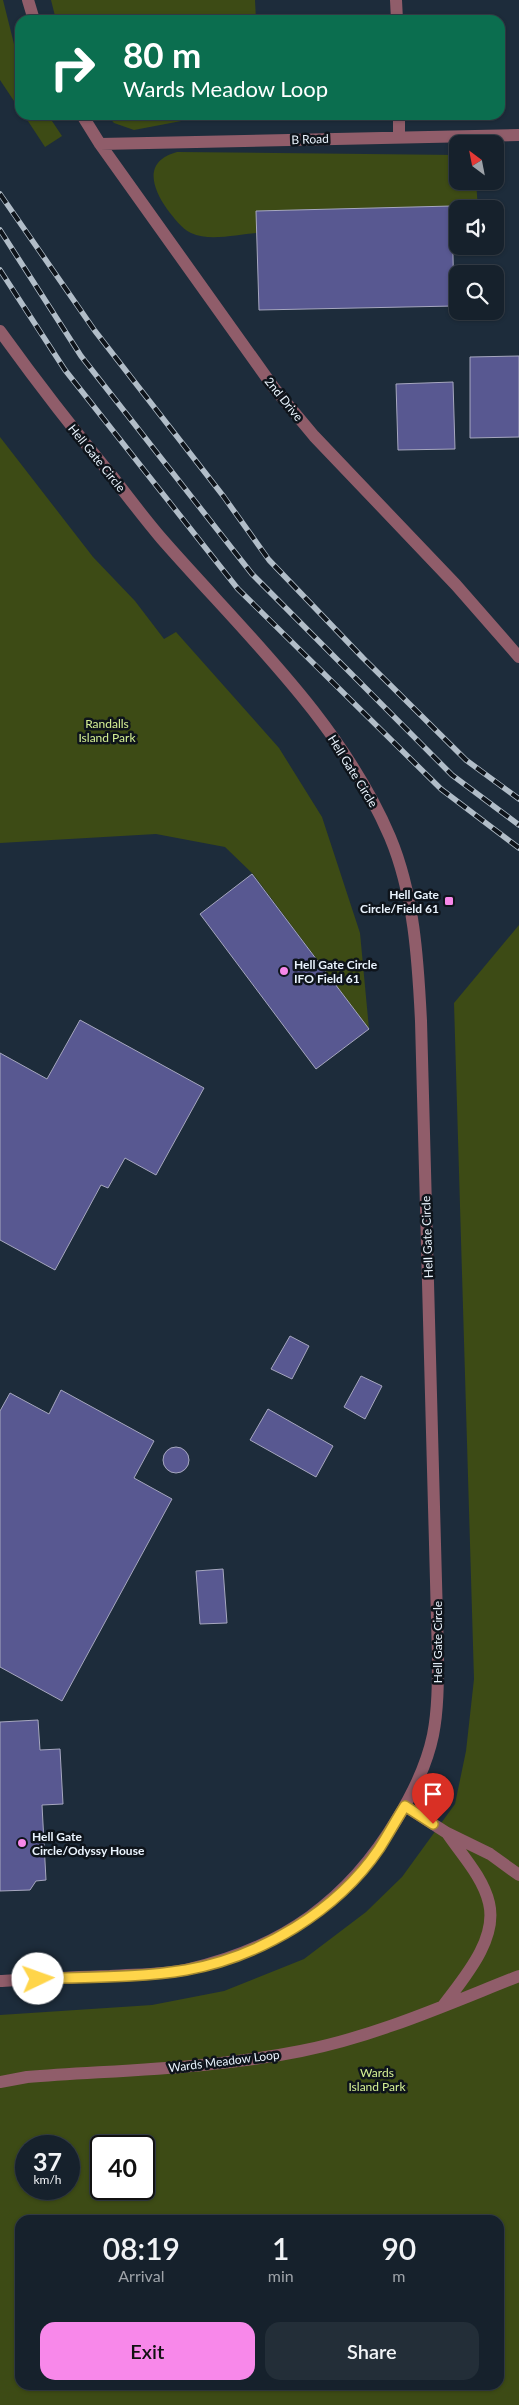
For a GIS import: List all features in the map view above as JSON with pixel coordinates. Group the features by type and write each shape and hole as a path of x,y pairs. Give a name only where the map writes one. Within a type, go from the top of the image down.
{"street":[{"path":"28,0 32,15"},
{"path":"396,0 396,15"},
{"name":"2nd Drive","path":"85,120 100,144 274,388 314,436 456,585 519,657"},
{"path":"399,120 399,137"},
{"name":"B Road","path":"100,144 519,134"},
{"name":"Hell Gate Circle","path":"0,331 64,417 160,536 283,674 316,715 371,797 391,839 405,882 418,972 421,1021 438,1656 433,1735 422,1770 405,1806 378,1850 348,1885 321,1909 287,1932 253,1949 221,1961 187,1970 154,1974 0,1981"},
{"path":"405,1806 447,1833 490,1854 519,1875"},
{"path":"442,2007 477,1956 486,1937 490,1919 489,1902 482,1888 447,1833"},
{"name":"Wards Meadow Loop","path":"0,2082 27,2077 204,2066 303,2051 395,2025 519,1976"}],"green space":[{"path":"0,0 3,0 15,48 15,102 0,80"},
{"path":"51,0 255,0 256,15 55,15"},
{"path":"27,120 51,120 62,136 45,147"},
{"path":"111,120 187,120 134,130 114,123"},
{"path":"177,152 449,155 449,190 477,190 477,200 449,200 449,206 257,211 257,233 224,237 199,236 181,226 167,209 157,192 154,183 155,168 159,161"},
{"name":"Randalls Island Park","path":"0,437 93,557 135,601 164,639 176,632 279,748 322,817 360,933 369,1029 253,874 225,847 156,834 0,843"},
{"name":"Wards Island Park","path":"519,925 519,2405 0,2405 0,2015 152,2005 224,1991 304,1959 366,1912 402,1877 455,1804 466,1751 474,1679 454,1003"}],"building":[{"path":"449,206 449,255 453,255 453,265 449,265 449,306 259,310 256,211"},
{"path":"519,356 519,437 470,438 470,357"},
{"path":"453,382 455,449 398,450 396,384"},
{"name":"Hell Gate Circle IFO Field 61","path":"252,874 369,1029 316,1069 200,914"},
{"path":"80,1020 204,1088 156,1175 125,1158 108,1188 101,1185 55,1270 0,1240 0,1053 47,1079"},
{"path":"290,1336 309,1346 292,1379 271,1369"},
{"path":"361,1376 382,1386 365,1419 344,1407"},
{"path":"61,1390 154,1441 134,1478 172,1499 62,1701 0,1667 0,1411 10,1393 49,1414"},
{"path":"268,1409 333,1446 316,1477 250,1440"},
{"path":"176,1447 185,1451 189,1460 185,1469 176,1473 167,1469 163,1460 167,1451"},
{"path":"223,1569 227,1623 200,1624 196,1571"},
{"name":"Hell Gate Circle/Odyssy House","path":"38,1720 40,1750 60,1749 63,1804 42,1805 46,1880 36,1881 30,1890 0,1891 0,1722"}],"railway":[{"path":"0,194 95,331 224,497 269,560 363,658 466,760 519,799"},
{"path":"0,230 81,356 252,574 452,775 519,825"},
{"path":"0,270 65,370 238,589 441,789 519,848"}],"place":[{"name":"Hell Gate Circle/Field 61","path":"449,901"},
{"name":"Hell Gate Circle IFO Field 61","path":"284,971"},
{"name":"Hell Gate Circle/Odyssy House","path":"22,1843"}],"route":[{"path":"38,1979 154,1974 187,1970 221,1961 253,1949 287,1932 321,1909 348,1885 378,1850 405,1806 433,1824"}]}
